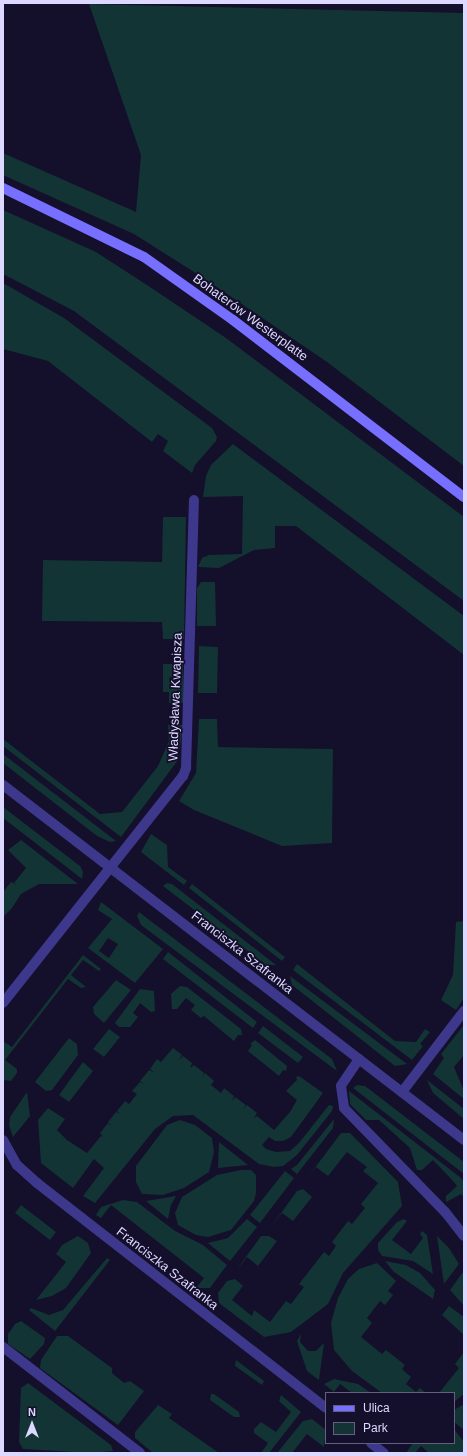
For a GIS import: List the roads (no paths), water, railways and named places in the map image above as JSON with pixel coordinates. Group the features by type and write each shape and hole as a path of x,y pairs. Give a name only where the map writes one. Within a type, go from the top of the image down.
{"main road":[{"name":"Bohaterów Westerplatte","path":"3,188 144,258 233,320 464,497"}],"street":[{"name":"Władysława Kwapisza","path":"110,868 183,776 188,760 194,500"},
{"name":"Franciszka Szafranka","path":"3,786 464,1140"},
{"path":"3,1003 110,868"},
{"path":"402,1092 464,1011"},
{"path":"358,1059 340,1086 344,1108 446,1213 464,1236"},
{"name":"Franciszka Szafranka","path":"3,1140 17,1165 37,1183 325,1407"},
{"path":"3,1347 140,1453"},
{"path":"372,1444 384,1453"}]}
